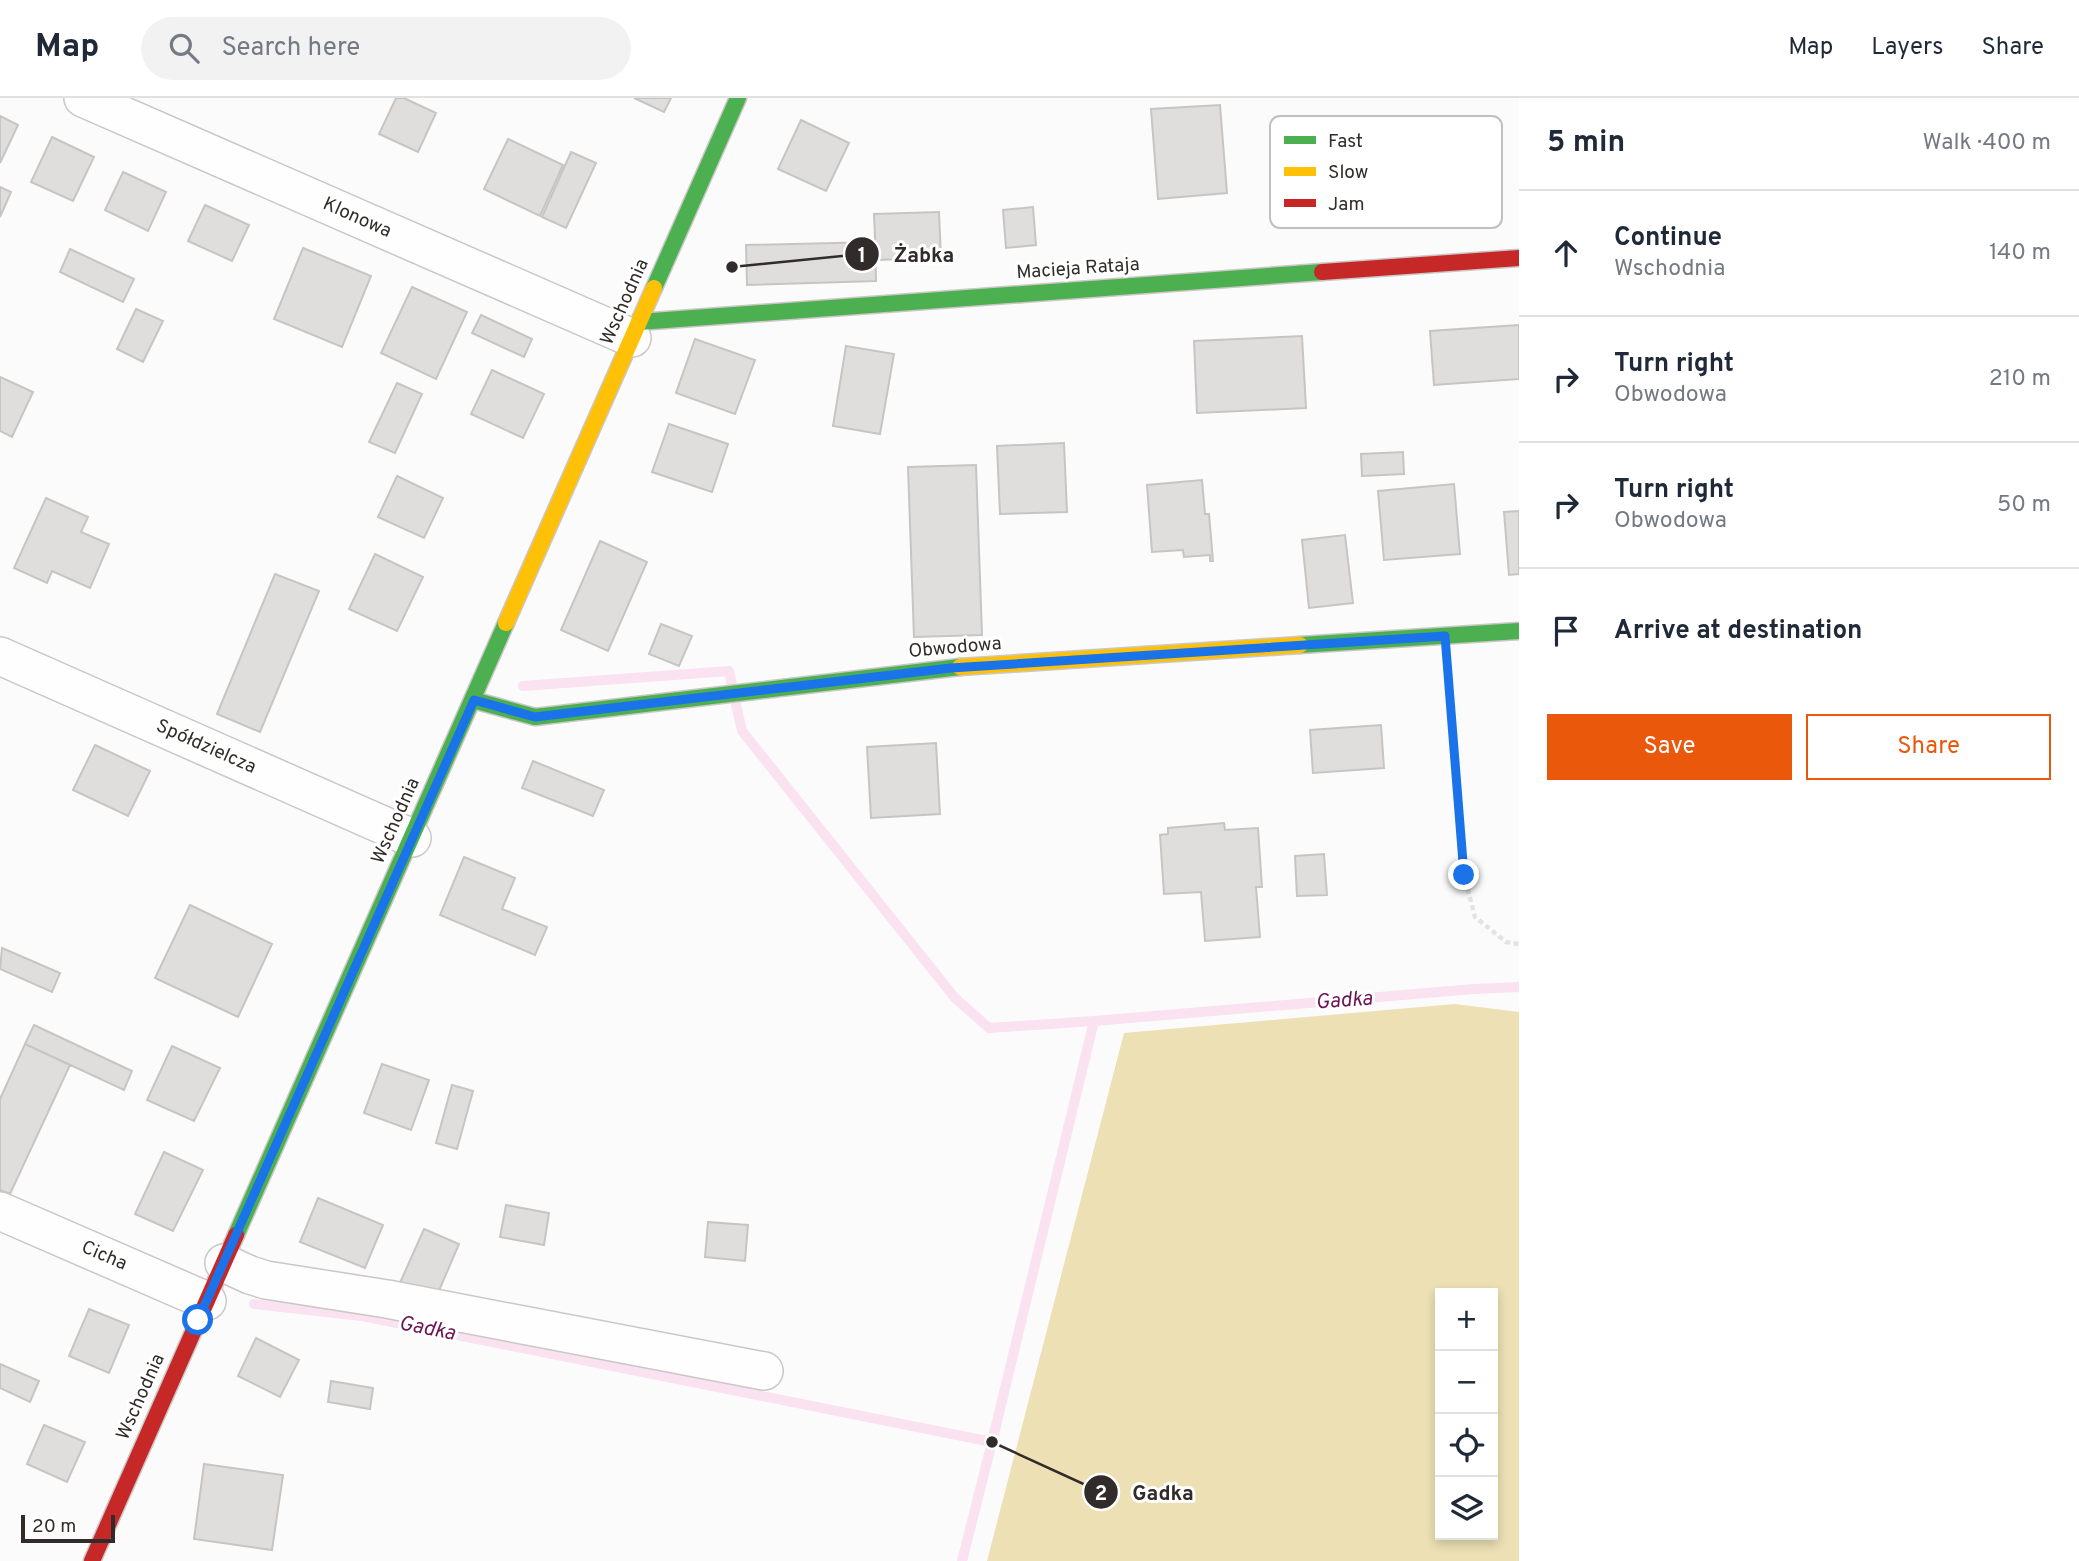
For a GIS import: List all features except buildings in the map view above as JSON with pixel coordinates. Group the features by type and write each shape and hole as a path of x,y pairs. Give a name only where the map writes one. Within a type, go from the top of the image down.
{"street":[{"name":"Klonowa","path":"83,98 635,330"},
{"name":"Wschodnia","path":"92,1561 738,98"},
{"name":"Macieja Rataja","path":"635,330 1519,258"},
{"name":"Obwodowa","path":"474,700 535,717 951,668 1519,631"},
{"name":"Spółdzielcza","path":"0,656 412,838"},
{"name":"Cicha","path":"0,1212 207,1301"},
{"path":"223,1263 267,1280 400,1301 764,1371"}],"path":[{"path":"1445,636 1464,875 1475,918 1506,942 1519,944"}],"shaded area":[{"path":"1455,1004 1519,1012 1519,1561 987,1561 1124,1033"}],"waterway":[{"path":"523,686 729,671 732,685"},
{"path":"735,700 742,731 955,998 989,1028 1094,1021"},
{"name":"Gadka","path":"254,1304 362,1316 992,1442 1094,1021 1519,987"},
{"path":"962,1561 992,1442"}],"traffic: fast":[{"path":"654,288 738,98"},
{"path":"639,322 1322,272"},
{"path":"236,1235 506,623"},
{"path":"1300,645 1519,631"},
{"path":"473,700 535,717 960,667"}],"traffic: slow":[{"path":"506,623 654,288"},
{"path":"960,667 1300,645"}],"traffic: jam":[{"path":"1322,272 1519,258"},
{"path":"92,1561 236,1235"}],"place":[{"name":"Żabka","path":"732,267"},
{"name":"Gadka","path":"992,1442"}],"route":[{"path":"198,1320 474,700 535,717 951,668 1445,636 1464,875"}]}
